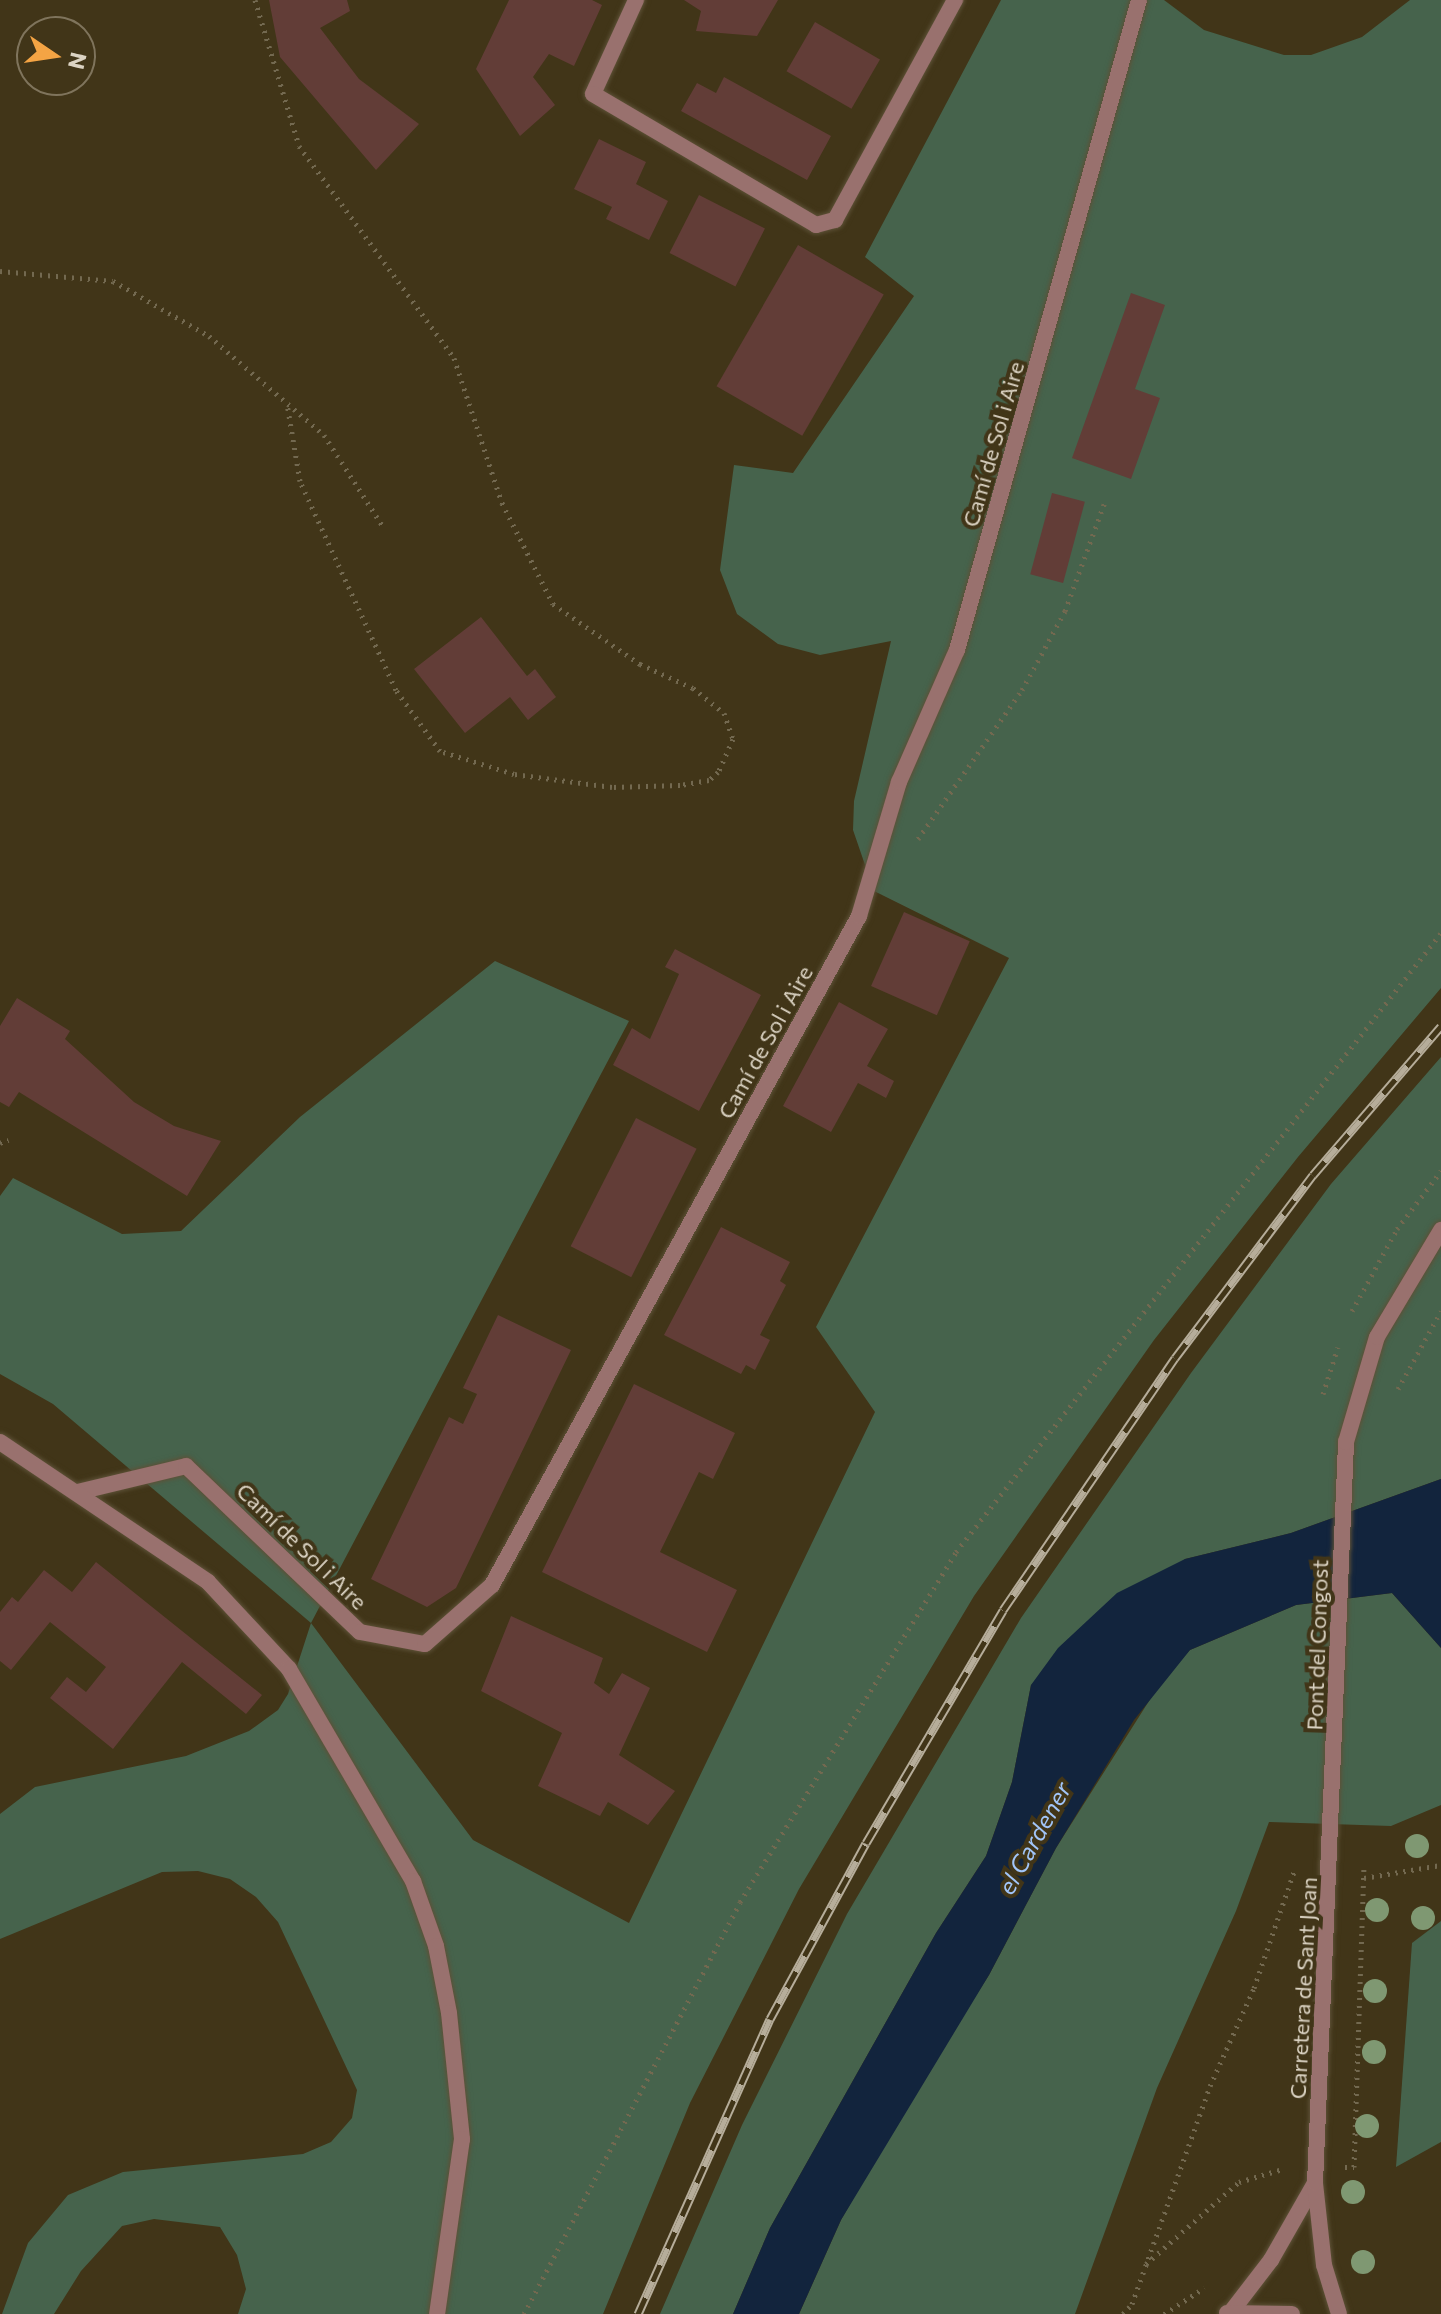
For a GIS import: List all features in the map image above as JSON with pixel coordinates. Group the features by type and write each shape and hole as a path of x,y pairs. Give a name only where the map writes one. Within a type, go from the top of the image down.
{"street":[{"path":"636,0 593,94 816,225 835,220 955,0"},
{"name":"Camí de Sol i Aire","path":"78,1492 186,1466 360,1632 425,1644 492,1585 859,916 899,782 957,650 1139,0"},
{"name":"Pont del Congost","path":"1332,1850 1346,1442 1377,1337 1441,1230"},
{"path":"0,1442 208,1582 289,1669 413,1881 436,1946 462,2139 437,2314"},
{"name":"Carretera de Sant Joan","path":"1315,2183 1332,1850"},
{"path":"1227,2313 1271,2260 1315,2183"},
{"path":"1315,2183 1324,2265 1339,2314"},
{"path":"1227,2313 1292,2314"}],"path":[{"path":"255,0 299,146 454,358 502,503 553,604 640,664 693,688 724,713 733,739 718,772 709,780 680,785 612,787 514,774 440,751 396,690 300,481 287,403"},
{"path":"0,271 113,281 209,336 324,435 382,525"},
{"path":"915,843 1022,690 1065,611 1106,499"},
{"path":"524,2314 740,1902 956,1552 1441,933"},
{"path":"0,1143 8,1140"},
{"path":"1390,1402 1441,1311"},
{"path":"1123,2314 1146,2264 1297,1863"},
{"path":"1354,2167 1364,1878 1441,1865"},
{"path":"1146,2264 1239,2182 1291,2167"}],"green space":[{"path":"1001,0 1164,0 1204,30 1284,55 1311,55 1362,37 1410,0 1441,0 1441,988 1298,1157 1154,1340 974,1596 799,1889 690,2103 603,2314 238,2314 246,2289 237,2255 220,2227 154,2219 122,2226 81,2271 54,2314 2,2314 28,2243 68,2195 123,2172 303,2154 331,2142 352,2118 357,2090 278,1922 256,1897 230,1879 198,1871 162,1872 0,1939 0,1814 35,1787 186,1756 249,1731 278,1710 288,1694 311,1623 473,1840 629,1923 875,1412 816,1327 1009,958 874,891 853,830 854,801 891,641 820,655 778,644 737,614 720,570 734,465 793,473 914,296 865,257"},
{"path":"495,961 629,1021 311,1623 53,1404 0,1374 0,1196 13,1178 122,1234 181,1231 300,1117"},
{"path":"1441,1057 1441,1479 1291,1533 1185,1559 1031,1685 1012,1782 986,1856 936,1933 770,2228 733,2314 660,2314 742,2125 847,1914 1021,1618 1191,1373 1331,1184"},
{"path":"1392,1593 1441,1648 1441,1805 1391,1826 1269,1822 1236,1911 1157,2088 1075,2314 799,2314 841,2220 915,2091 989,1975 1056,1848 1161,1682 1190,1650 1296,1605"},
{"path":"1441,1921 1441,2142 1396,2167 1412,1943"}],"water":[{"name":"el Cardener","path":"1441,1479 1441,1648 1392,1593 1296,1605 1190,1650 1134,1720 1056,1848 989,1975 841,2220 799,2314 733,2314 770,2228 936,1933 986,1856 1012,1782 1031,1685 1058,1648 1117,1593 1185,1559 1291,1533"}],"building":[{"path":"269,0 347,0 350,11 320,28 359,79 419,124 376,170 280,57"},
{"path":"509,0 592,0 602,5 574,66 549,54 533,77 555,105 520,136 476,69"},
{"path":"684,0 778,0 757,36 696,31 701,11"},
{"path":"815,22 880,60 851,109 786,71"},
{"path":"724,77 831,136 807,180 681,111 697,83 716,93"},
{"path":"599,139 646,162 636,184 668,201 649,240 606,219 612,207 574,189"},
{"path":"699,195 765,229 735,287 669,253"},
{"path":"798,245 884,295 802,436 716,386"},
{"path":"1131,293 1165,305 1135,389 1160,398 1131,479 1072,458"},
{"path":"1052,493 1085,502 1063,583 1030,574"},
{"path":"481,617 527,676 535,669 556,697 528,720 510,697 465,733 414,669"},
{"path":"904,912 970,941 937,1015 871,986"},
{"path":"675,949 761,995 699,1111 613,1065 632,1028 650,1039 679,974 665,967"},
{"path":"17,998 70,1031 65,1039 134,1102 174,1126 221,1141 187,1196 19,1092 9,1107 0,1102 0,1026"},
{"path":"839,1002 888,1029 867,1066 894,1081 886,1098 858,1083 831,1132 783,1106"},
{"path":"636,1118 697,1149 631,1277 571,1246"},
{"path":"721,1227 790,1262 780,1281 786,1285 760,1335 770,1340 755,1370 746,1365 741,1374 664,1335"},
{"path":"498,1315 571,1350 456,1588 427,1607 371,1579 449,1417 463,1424 477,1394 463,1388"},
{"path":"634,1384 735,1433 713,1479 699,1472 660,1552 737,1590 707,1652 542,1572"},
{"path":"96,1562 262,1695 246,1714 182,1662 113,1749 50,1698 67,1677 86,1692 106,1667 50,1622 11,1670 0,1661 0,1612 12,1597 18,1602 44,1570 72,1592"},
{"path":"511,1616 603,1658 594,1683 609,1694 622,1673 650,1688 619,1755 675,1791 648,1825 608,1802 600,1816 538,1786 562,1733 481,1691"}],"railway":[{"path":"638,2314 770,2019 866,1843 1003,1610 1175,1358 1313,1175 1441,1026"}]}
